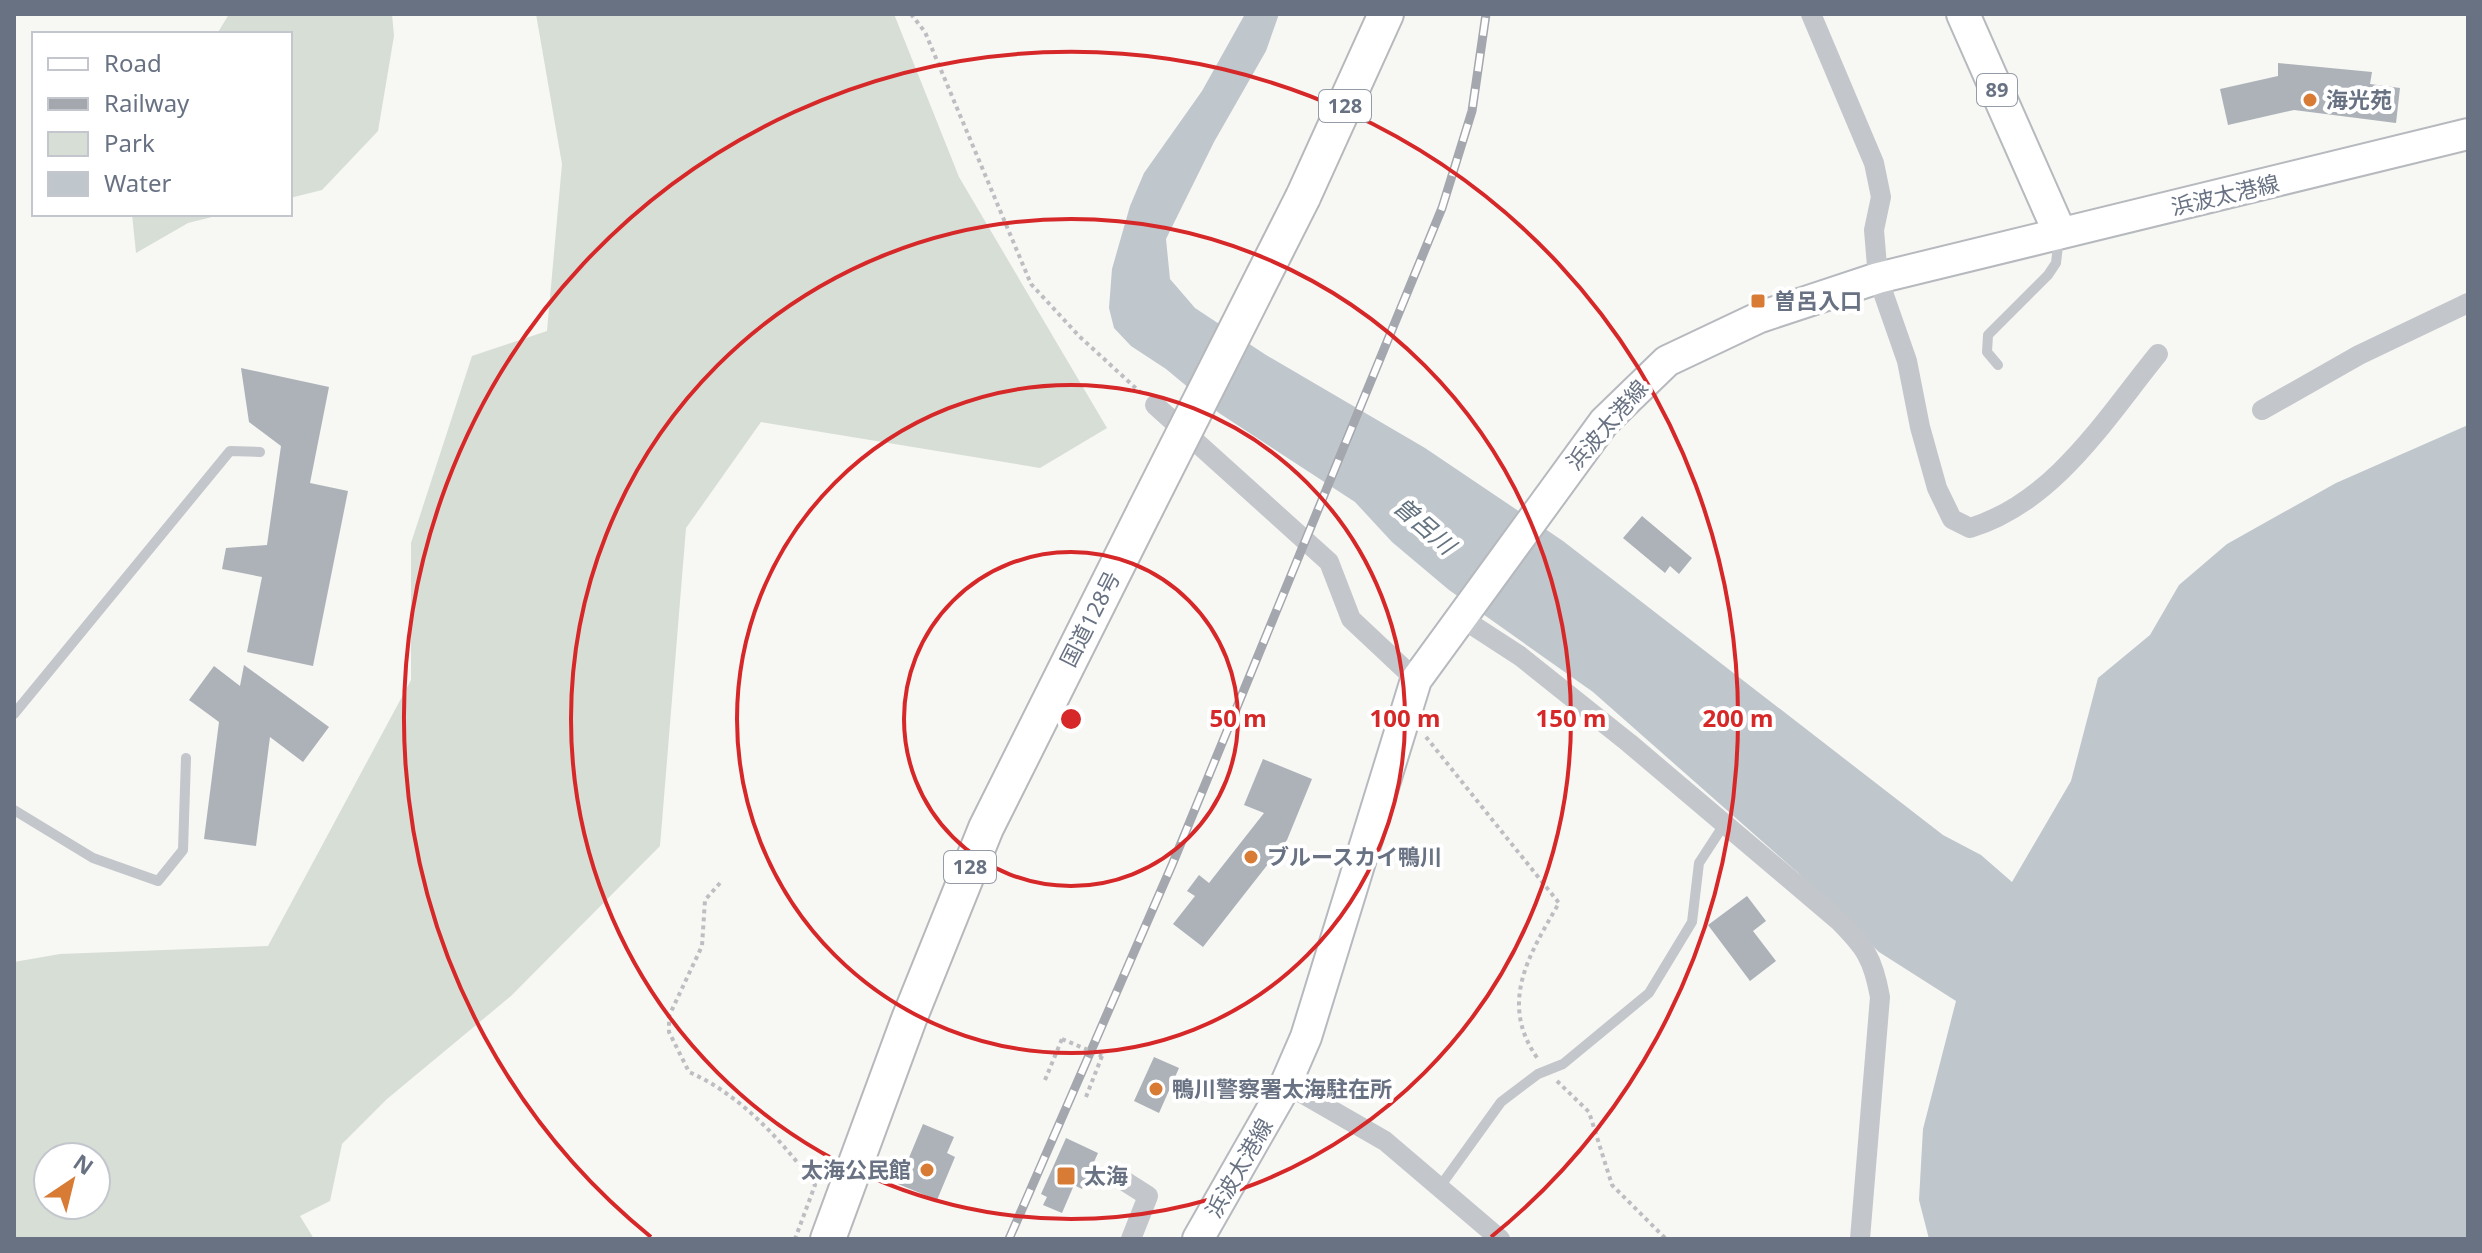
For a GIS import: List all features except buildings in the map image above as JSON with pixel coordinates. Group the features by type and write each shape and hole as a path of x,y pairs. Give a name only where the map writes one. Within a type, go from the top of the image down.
{"highway":[{"name":"国道128号","path":"828,1239 909,1019 986,828 1303,197 1386,14"}],"main road":[{"name":"89","path":"1963,14 2059,231"},
{"name":"浜波太港線","path":"1198,1239 1286,1084 1322,988 1416,680 1604,422 1667,361 1760,317 1878,278 2059,231 2305,176 2468,134"}],"street":[{"path":"1811,14 1879,181 1881,197 1874,230 1878,278 1907,361 1920,427 1937,488 1952,519 1970,528 1994,521 2061,475 2158,354"},
{"path":"2262,410 2359,355 2468,303"},
{"path":"1155,405 1329,562 1351,619 1416,680"},
{"path":"1464,612 1725,823 1864,946 1874,964 1880,997 1860,1239"},
{"path":"1286,1084 1385,1141 1500,1239"},
{"path":"1126,1182 1148,1196 1131,1239"}],"lane":[{"path":"1998,365 1987,352 1988,335 2048,275 2056,263 2059,231"},
{"path":"14,714 230,451 260,452"},
{"path":"14,810 93,858 158,881 183,850 186,758"},
{"path":"1439,1188 1501,1102 1547,1070 1563,1064 1649,993 1692,922 1699,863 1725,823"}],"path":[{"path":"911,14 925,32 1031,284 1079,336 1155,405"},
{"path":"1407,713 1559,903 1520,982 1518,1008 1527,1043 1547,1070 1589,1112 1612,1185 1666,1239"},
{"path":"720,883 705,900 702,946 669,1016 669,1032 689,1072 720,1086 789,1150 815,1185 795,1239"},
{"path":"1045,1080 1062,1039 1102,1056 1086,1097"}],"green space":[{"path":"229,14 392,14 394,36 378,131 322,190 292,198 292,32 218,32"},
{"path":"536,14 894,14 959,177 1107,428 1040,468 761,422 686,528 660,846 511,996 387,1099 342,1144 330,1201 300,1216 314,1239 14,1239 14,962 60,954 268,946 411,680 411,543 472,356 547,331 562,164"},
{"path":"132,216 216,216 188,223 136,253"}],"water":[{"name":"曽呂川","path":"1245,14 1279,14 1266,51 1214,142 1166,239 1170,279 1195,308 1266,355 1425,448 1563,541 1943,835 1981,855 2012,882 2071,781 2098,678 2150,635 2179,585 2227,544 2336,483 2468,425 2468,1239 1929,1239 1919,1200 1923,1129 1956,1001 1879,952 1797,872 1593,692 1449,590 1392,542 1355,502 1219,413 1166,369 1131,346 1114,328 1109,308 1112,269 1130,206 1144,173 1202,91"}],"railway":[{"path":"1009,1239 1172,865 1442,208 1472,111 1486,14"}],"place":[{"name":"海光苑","path":"2310,100"},
{"name":"曽呂入口","path":"1758,301"},
{"name":"ブルースカイ鴨川","path":"1251,857"},
{"name":"鴨川警察署太海駐在所","path":"1156,1089"},
{"name":"太海公民館","path":"927,1170"},
{"name":"太海","path":"1066,1176"}]}
